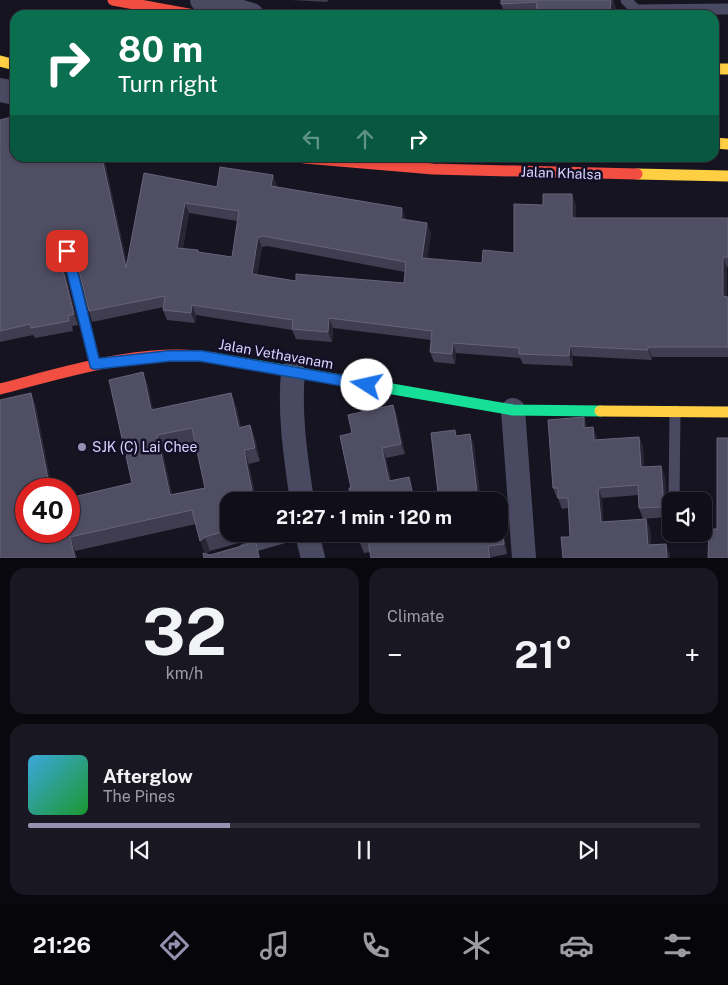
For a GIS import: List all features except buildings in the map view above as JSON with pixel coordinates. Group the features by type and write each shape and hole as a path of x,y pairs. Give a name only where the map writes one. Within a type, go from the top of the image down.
{"main road":[{"path":"113,0 167,10"},
{"name":"Jalan Khalsa","path":"351,162 433,169 728,176"},
{"name":"Jalan Vethavanam","path":"0,389 95,364 169,356 201,356 513,410 728,412"}],"street":[{"path":"204,0 236,10"},
{"path":"294,372 292,424 301,492"},
{"path":"513,410 524,558"},
{"path":"309,542 313,558"}],"lane":[{"path":"626,0 636,10 728,9"},
{"path":"67,251 95,364"},
{"path":"674,492 675,411"},
{"path":"231,552 268,542"}],"traffic: fast":[{"path":"214,358 513,410 600,411"}],"traffic: slow":[{"path":"0,61 10,64"},
{"path":"719,69 728,69"},
{"path":"719,143 728,144"},
{"path":"637,174 728,176"},
{"path":"600,411 728,412"}],"traffic: jam":[{"path":"113,0 167,10"},
{"path":"351,162 433,169 637,174"},
{"path":"0,389 79,369 134,358 161,355 188,355 214,358"}],"place":[{"name":"SJK (C) Lai Chee","path":"82,447"}],"route":[{"path":"67,251 95,364 169,356 201,356 367,385"}]}
